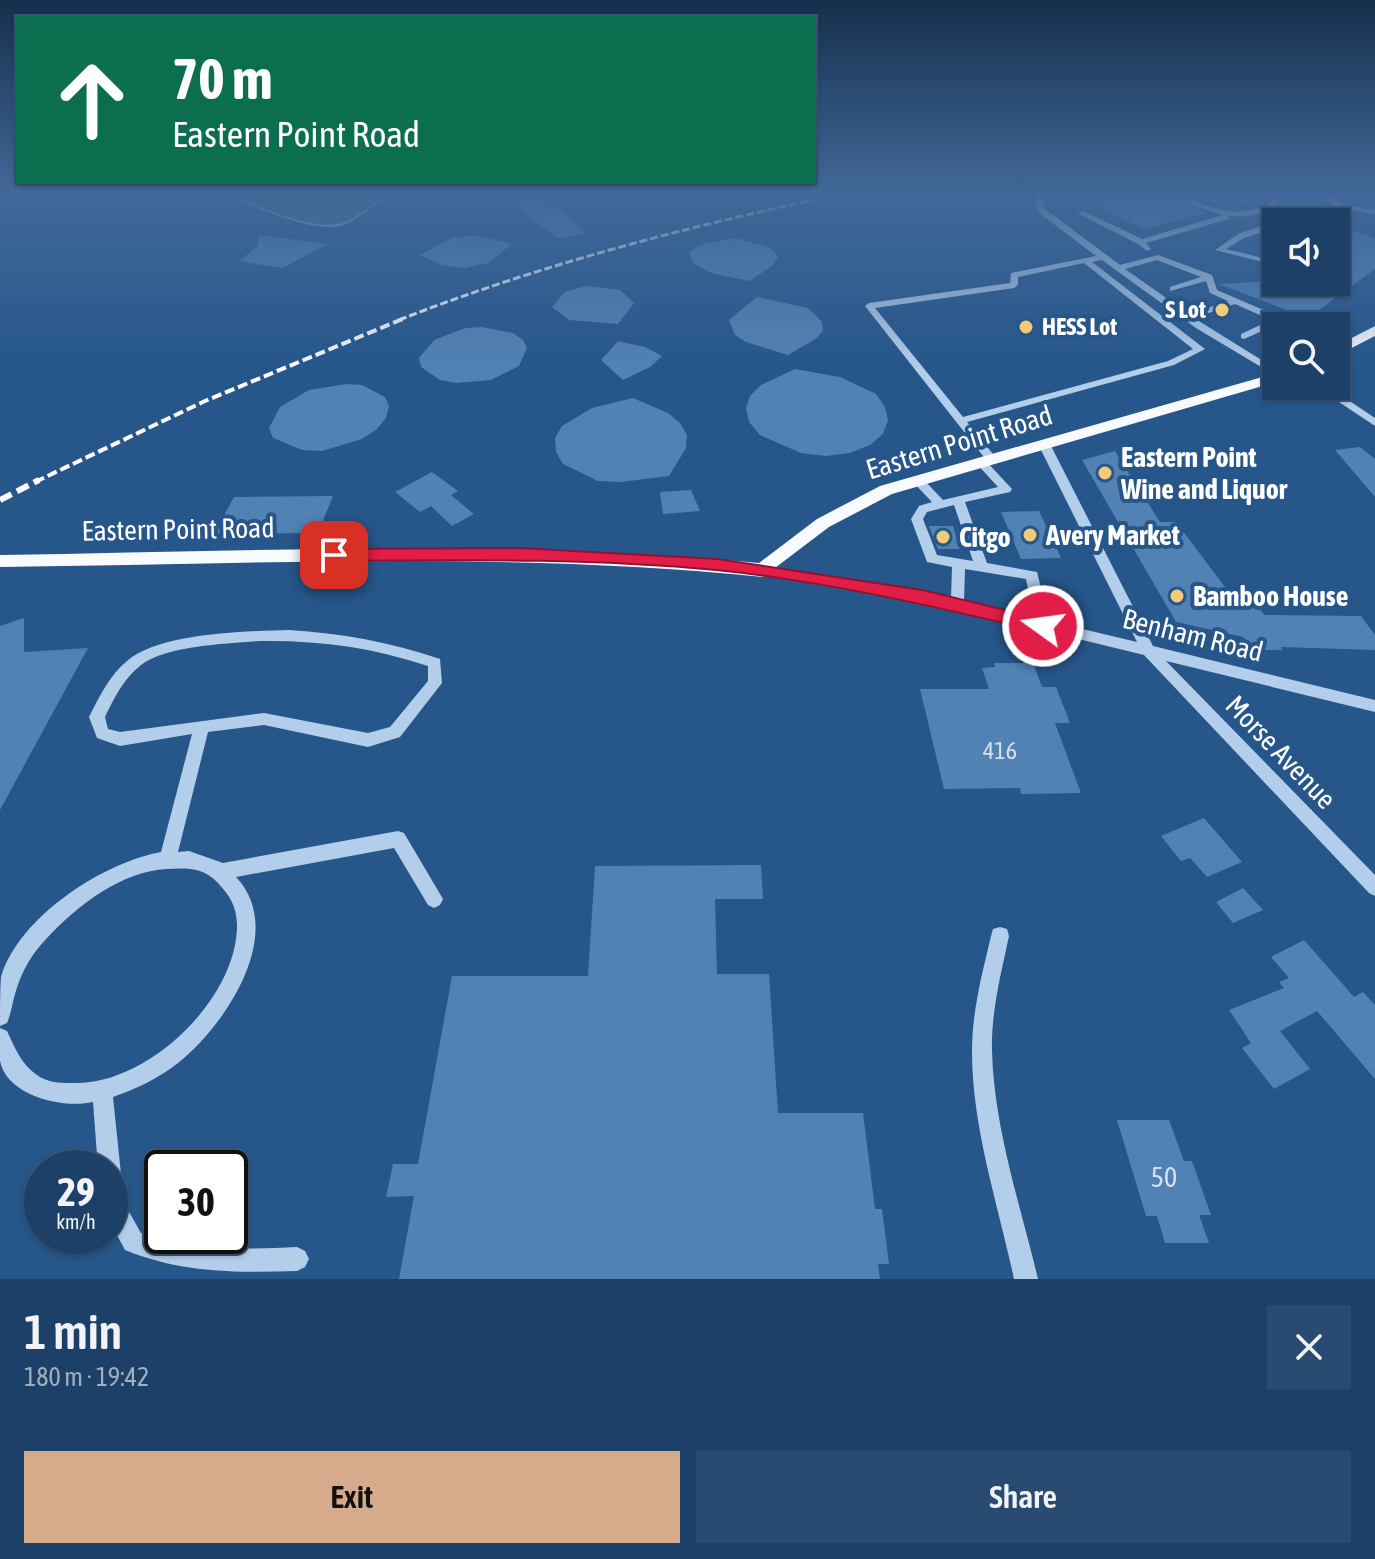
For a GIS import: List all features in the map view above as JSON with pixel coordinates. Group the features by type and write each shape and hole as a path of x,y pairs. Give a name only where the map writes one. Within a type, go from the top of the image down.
{"main road":[{"path":"1350,344 1375,330"},
{"name":"Eastern Point Road","path":"0,561 519,554 671,561 763,570 800,538 886,490 1262,379"}],"street":[{"path":"1095,251 1187,318 1262,366"},
{"path":"1151,251 1158,257 1209,277"},
{"path":"1221,251 1262,261"},
{"path":"1043,626 1032,575 932,559 917,519 923,509 1006,489 959,421 869,306 1014,285 1014,275 1103,257"},
{"path":"1118,268 1158,257"},
{"path":"959,421 1171,363 1200,349 1086,261"},
{"path":"1173,289 1209,277"},
{"path":"1209,277 1213,291 1279,320 1244,336"},
{"path":"1187,318 1235,301"},
{"path":"1341,400 1375,423"},
{"name":"Morse Avenue","path":"1044,444 1149,652 1375,887"},
{"path":"918,481 940,504"},
{"path":"958,500 982,567"},
{"path":"957,605 959,563"},
{"name":"Benham Road","path":"763,570 957,605 1375,706"},
{"path":"313,635 346,638 435,663 435,683 395,732 368,740 264,719 202,726 120,739 102,733 97,717 117,678 137,660 159,649 218,640 313,635"},
{"path":"167,861 202,726"},
{"path":"220,872 398,839 434,899"},
{"path":"0,1016 4,991 22,954 50,919 84,891 120,871 167,861 191,861 220,872 239,894 247,925 241,962 222,1002 190,1041 158,1064 102,1091 60,1095 27,1085 6,1061 0,1038"},
{"path":"1000,936 984,1017 982,1052 985,1092 1026,1279"},
{"path":"102,1091 108,1150"},
{"path":"128,1233 133,1242 175,1257 230,1262 297,1259"}],"building":[{"path":"252,251 315,251 283,268 239,261"},
{"path":"428,251 504,251 488,263 464,268 441,265 420,255"},
{"path":"773,251 778,256 773,265 750,281 711,273 693,263 689,253"},
{"path":"1350,251 1375,251 1375,269 1350,287"},
{"path":"1262,279 1262,296 1338,296 1316,312 1292,312 1219,284 1257,282"},
{"path":"586,286 620,290 634,303 618,324 569,320 552,307 565,292"},
{"path":"757,297 808,308 822,322 823,330 817,338 788,355 746,342 735,335 729,320"},
{"path":"482,327 513,333 523,340 527,348 519,366 491,380 456,383 440,380 421,367 419,358 434,340 465,328"},
{"path":"618,341 645,347 662,356 650,367 623,380 601,360"},
{"path":"795,369 840,377 876,394 885,407 888,420 883,434 870,445 850,453 826,456 801,453 760,435 749,422 746,408 750,396 761,385"},
{"path":"346,384 362,385 385,397 389,406 386,418 377,429 362,439 322,451 302,450 273,438 269,428 280,407 309,390"},
{"path":"633,398 668,413 680,423 687,435 686,448 669,476 621,482 598,481 563,464 556,452 555,438 562,426 592,408"},
{"path":"1360,447 1375,459 1375,497 1335,450"},
{"path":"1115,451 1160,522 1176,522 1237,603 1256,603 1264,615 1361,616 1375,635 1375,650 1281,647 1283,650 1255,650 1243,637 1176,622 1082,460"},
{"path":"432,472 458,491 451,495 474,514 452,526 431,506 420,512 395,492"},
{"path":"691,490 700,511 663,514 660,492"},
{"path":"333,496 318,533 214,534 234,497"},
{"name":"Avery Market","path":"1039,511 1061,558 1021,559 1001,512"},
{"name":"Citgo","path":"929,526 953,526 960,549 938,549"},
{"path":"24,618 24,652 88,648 0,810 0,626"},
{"path":"994,663 1033,663 1042,687 1056,687 1070,723 1055,723 1081,793 1021,794 1020,788 944,789 920,689 989,689 982,668 995,667"},
{"path":"1204,818 1242,862 1207,877 1190,858 1181,861 1161,836"},
{"path":"761,865 763,899 715,899 717,974 769,974 778,1113 863,1113 875,1209 882,1209 889,1264 878,1264 880,1279 399,1279 414,1196 386,1197 393,1164 418,1164 452,976 588,976 595,866"},
{"path":"1243,888 1263,910 1233,923 1216,902"},
{"path":"1304,940 1354,997 1363,992 1375,1005 1375,1079 1317,1011 1280,1031 1310,1069 1274,1089 1242,1048 1251,1043 1229,1010 1284,988 1279,982 1289,978 1271,957"},
{"path":"1117,1120 1169,1120 1184,1161 1192,1161 1211,1215 1199,1215 1209,1243 1165,1243 1157,1216 1146,1216"}],"railway":[{"path":"399,320 511,280 608,251"},
{"path":"36,481 205,401 405,318"},
{"path":"0,500 36,481"}],"place":[{"name":"S Lot","path":"1222,310"},
{"name":"HESS Lot","path":"1026,327"},
{"name":"Eastern Point Wine and Liquor","path":"1105,473"},
{"name":"Avery Market","path":"1030,535"},
{"name":"Citgo","path":"943,537"},
{"name":"Bamboo House","path":"1177,596"}],"route":[{"path":"334,555 519,554 717,564 922,597 1043,626"}]}
